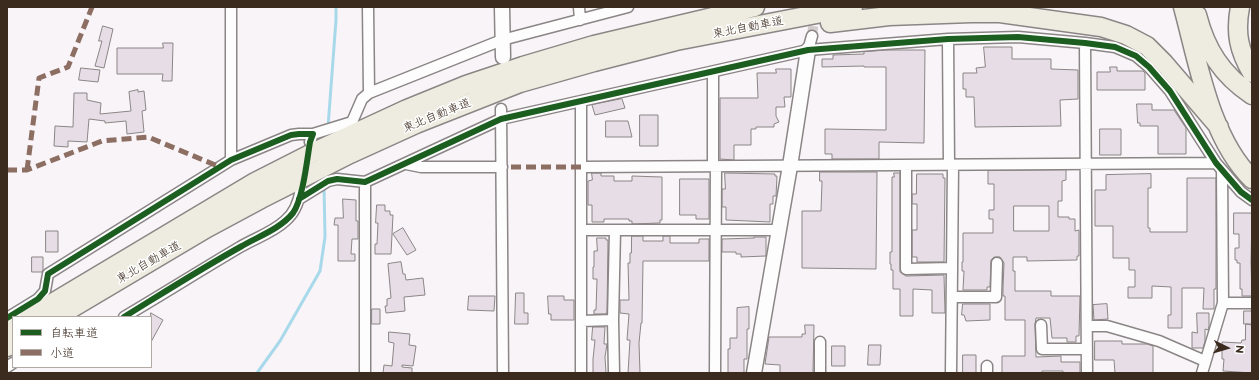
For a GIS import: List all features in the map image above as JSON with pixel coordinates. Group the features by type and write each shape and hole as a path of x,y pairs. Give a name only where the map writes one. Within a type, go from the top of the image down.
{"highway":[{"path":"594,54 675,16 718,7"},
{"name":"東北自動車道","path":"33,316 63,308 261,199 303,187 350,154 416,124 594,54 755,7"},
{"name":"東北自動車道","path":"63,308 312,143 354,134 406,109 466,85 523,66 761,26 853,7"},
{"path":"1183,7 1206,93 1218,127 1226,145 1245,172 1252,179"},
{"path":"1195,7 1201,30 1216,62 1234,81 1252,95"},
{"path":"1240,7 1238,26 1239,46 1252,73"},
{"path":"594,54 761,34 858,19 945,13 1000,13 1101,26 1147,46 1164,63 1218,127"}],"street":[{"path":"231,7 231,160"},
{"path":"368,7 369,93"},
{"path":"502,7 503,57"},
{"path":"580,7 580,20"},
{"path":"7,318 38,299 45,291 48,274 231,160 291,135 299,134 312,143 352,122 362,99 369,93 502,40 628,7"},
{"path":"754,373 790,166 808,50 812,36"},
{"path":"126,316 264,235 285,221 293,212 303,187 337,179 365,182 502,119 808,50 948,39 1018,37 1115,47 1136,56 1149,67 1170,90 1219,167 1241,192 1252,200"},
{"path":"948,39 952,268 951,373"},
{"path":"1085,43 1087,373"},
{"path":"713,72 716,230 715,373"},
{"path":"581,101 581,373"},
{"path":"501,109 503,373"},
{"path":"406,164 421,167 502,168"},
{"path":"581,167 1086,164 1219,167"},
{"path":"906,166 906,269 952,268"},
{"path":"1202,373 1223,303 1219,167"},
{"path":"365,182 365,373"},
{"path":"581,230 778,230"},
{"path":"614,373 613,320 615,231"},
{"path":"952,297 996,297 997,263"},
{"path":"1223,303 1252,303"},
{"path":"581,321 613,320"},
{"path":"1041,325 1042,349 1087,349"},
{"path":"1087,326 1107,326 1159,341 1205,361"},
{"path":"820,342 820,373"}],"building":[{"path":"103,26 113,29 104,68 95,66 102,41 99,41"},
{"path":"163,43 173,43 172,81 162,81 163,74 117,74 117,48 163,48"},
{"path":"984,47 1012,47 1012,59 1051,59 1051,69 1078,70 1078,99 1060,100 1061,126 975,127 974,97 966,97 966,89 963,89 963,73 977,73 976,68 985,67"},
{"path":"886,50 925,50 924,143 879,142 879,159 832,159 832,154 825,154 825,129 886,130 886,67 822,67 822,59 833,59 833,55 864,54 864,52"},
{"path":"1110,67 1117,67 1117,71 1143,71 1145,73 1145,90 1097,90 1097,72 1110,72"},
{"path":"81,68 100,70 98,82 79,80"},
{"path":"776,69 791,69 791,97 784,97 785,107 776,107 776,116 779,122 774,124 774,127 756,127 756,129 751,129 751,145 734,145 734,160 720,159 720,98 758,98 757,73 776,73"},
{"path":"138,90 138,92 144,91 146,110 142,111 144,132 127,134 126,121 105,123 105,121 89,119 87,142 68,141 68,147 54,146 55,126 73,127 74,93 87,93 87,100 101,103 100,114 131,111 129,92"},
{"path":"622,99 625,108 595,115 592,105"},
{"path":"1137,104 1152,104 1152,110 1174,110 1186,128 1186,154 1158,154 1158,126 1140,126 1140,123 1138,123"},
{"path":"640,115 658,115 658,146 640,146"},
{"path":"606,121 628,121 632,137 606,137"},
{"path":"1100,129 1121,129 1121,155 1100,155"},
{"path":"1066,170 1066,180 1062,181 1062,201 1058,201 1058,217 1069,217 1069,219 1075,219 1075,231 1079,230 1079,256 1077,256 1077,260 1027,261 1027,257 1013,257 1013,271 1015,271 1015,291 1051,291 1051,296 1080,296 1079,336 1076,336 1076,342 1067,342 1067,338 1052,338 1050,318 1036,318 1035,325 1036,357 1061,356 1061,362 1080,362 1080,373 1042,371 1042,373 1002,373 1002,356 1025,356 1025,320 1005,320 1005,296 1003,296 1004,263 1000,257 994,257 991,260 990,287 987,287 987,290 963,290 963,233 993,233 993,219 989,219 989,210 994,210 994,184 988,184 988,171","holes":["1014,206 1049,206 1049,231 1014,231"]},
{"path":"820,172 877,172 876,269 802,268 802,211 821,211 822,181 820,181"},
{"path":"592,173 601,173 601,176 614,176 614,181 632,181 632,176 662,177 662,220 660,220 660,223 632,224 632,221 629,221 629,219 604,219 604,222 592,222 592,205 588,205 588,181 592,180"},
{"path":"725,173 775,174 775,176 777,176 776,196 773,196 773,204 770,204 770,222 726,220 726,207 722,207 722,189 725,189"},
{"path":"894,173 900,173 900,272 906,276 944,275 945,313 932,313 932,290 913,289 913,316 900,316 900,289 893,289 893,270 891,270 890,264 890,252 892,252 892,177 894,177"},
{"path":"917,174 943,174 943,178 945,178 944,262 917,262 917,257 912,257 912,230 917,230 917,204 912,204 912,194 916,194"},
{"path":"1151,174 1151,188 1148,188 1148,228 1150,228 1150,232 1187,232 1187,178 1216,178 1216,289 1214,289 1214,309 1203,309 1204,288 1182,288 1182,328 1168,328 1168,315 1171,315 1171,287 1152,286 1152,298 1128,298 1128,287 1135,287 1135,270 1129,270 1129,258 1113,258 1113,226 1095,226 1095,190 1106,190 1106,175"},
{"path":"680,179 709,179 709,219 696,219 696,215 680,215"},
{"path":"343,199 356,200 358,239 352,239 351,254 355,254 355,261 338,261 338,225 334,225 335,218 343,218"},
{"path":"377,205 385,205 385,211 390,211 390,215 393,215 391,254 375,254 378,223 376,223"},
{"path":"1234,213 1252,213 1252,296 1242,296 1242,289 1240,289 1240,263 1237,263 1237,260 1235,260 1235,248 1239,248 1239,234 1234,234"},
{"path":"403,228 416,250 407,255 393,234"},
{"path":"46,231 58,231 58,252 46,252"},
{"path":"632,236 643,236 643,241 663,241 663,236 670,236 670,243 699,243 699,239 709,239 709,261 643,261 642,323 639,343 640,373 628,373 630,340 627,340 629,314 620,313 620,300 629,300 628,263 630,263"},
{"path":"766,237 766,256 741,257 741,254 736,254 736,252 722,252 722,239"},
{"path":"597,238 606,238 606,240 608,240 607,313 605,314 594,314 594,310 596,310 597,279 593,279 593,267 594,251 597,251"},
{"path":"32,257 43,257 42,272 32,272"},
{"path":"401,262 403,274 405,274 406,280 423,278 425,295 404,297 405,311 386,313 385,306 387,306 387,299 391,298 388,264"},
{"path":"516,293 524,293 524,313 528,313 528,324 515,324"},
{"path":"469,296 495,296 494,311 468,310"},
{"path":"548,296 564,296 564,300 574,300 574,320 551,320 551,314 549,314"},
{"path":"963,304 990,304 990,320 966,321 964,315 962,315"},
{"path":"1107,304 1108,319 1094,320 1093,305"},
{"path":"749,307 747,359 744,359 744,373 728,373 728,349 730,349 730,338 737,338 737,308"},
{"path":"372,309 380,309 380,324 372,324"},
{"path":"1244,311 1252,311 1252,324 1244,324"},
{"path":"151,313 163,320 152,340 152,316"},
{"path":"1197,313 1209,313 1209,326 1208,330 1205,329 1205,341 1203,348 1192,348 1192,332 1197,333"},
{"path":"1246,324 1252,325 1252,373 1223,371 1224,359 1222,359 1222,342 1241,343 1242,340 1245,340"},
{"path":"805,325 814,325 813,373 780,373 780,365 765,364 769,337 802,337 802,334 805,334"},
{"path":"593,327 605,327 604,344 607,344 605,357 606,373 593,373 595,340 592,340"},
{"path":"389,332 410,334 409,345 416,346 413,366 402,365 402,367 412,368 412,373 383,373 384,365 392,366 394,343 389,342"},
{"path":"1095,341 1122,341 1122,344 1147,344 1153,346 1153,373 1115,373 1114,360 1095,360"},
{"path":"869,345 881,345 880,365 868,365"},
{"path":"832,346 845,346 845,366 832,366"},
{"path":"963,355 976,355 976,373 963,373"}],"waterway":[{"path":"328,127 336,7"},
{"path":"257,373 280,341 320,271 325,237 324,186"}],"tunnel":[{"path":"812,36 815,12"}],"marked path":[{"path":"27,170 39,78 68,67 92,7"},
{"path":"7,170 27,170 102,141 148,137 220,167"},
{"path":"511,167 581,167"}],"cycle path":[{"path":"299,199 328,181 337,179 365,182 501,119 808,50 948,39 1018,37 1115,47 1136,56 1149,67 1170,91 1216,163 1241,192 1252,200"},
{"path":"7,318 38,299 45,291 48,274 231,160 291,135 313,134 310,142 299,199 293,213 288,219 276,228 212,263 126,316"}]}
